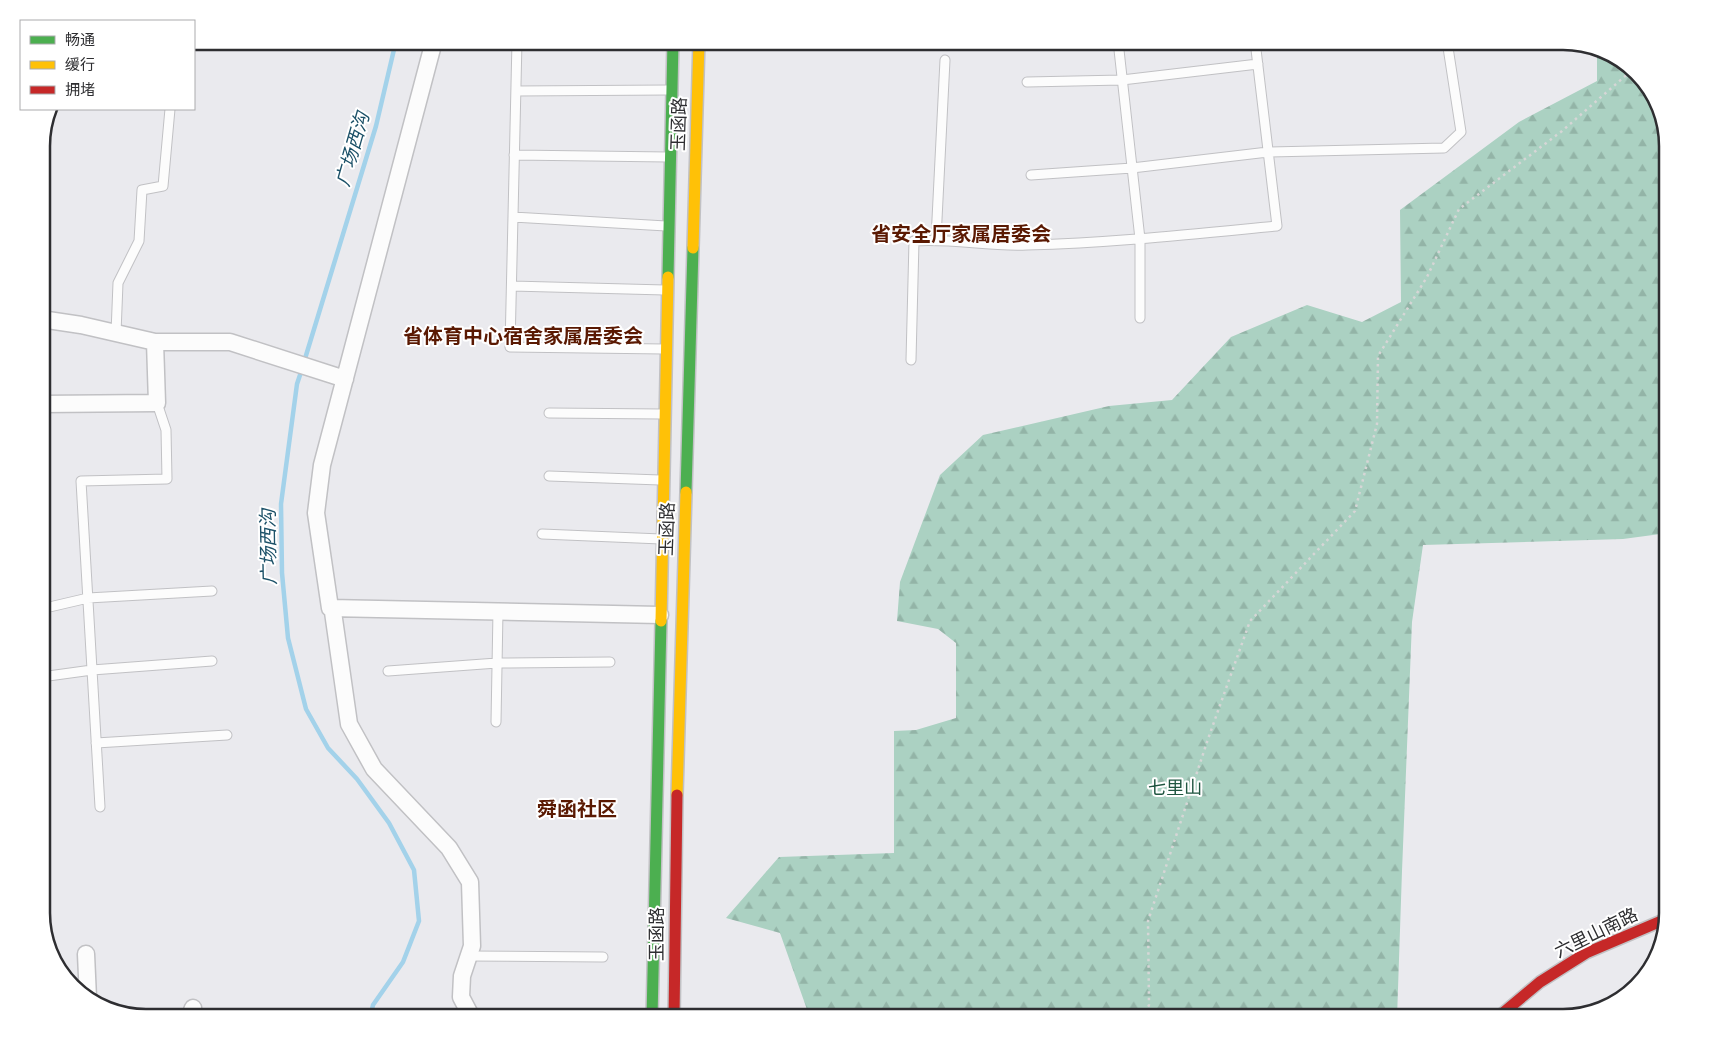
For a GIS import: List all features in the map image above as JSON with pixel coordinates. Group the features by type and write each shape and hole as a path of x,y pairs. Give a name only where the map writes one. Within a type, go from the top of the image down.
{"main road":[{"name":"玉函路","path":"652,1009 673,50"},
{"name":"玉函路","path":"674,1009 675,854 699,50"},
{"name":"六里山南路","path":"1508,1009 1540,982 1586,953 1658,922"}],"street":[{"path":"432,50 322,465 316,513 330,608 660,615"},
{"path":"50,320 81,325 155,342 230,342 345,379"},
{"path":"50,404 157,403 155,342"},
{"path":"332,612 349,724 374,769 449,848 470,882 472,946 462,976 461,996 468,1009"},
{"path":"86,954 88,989"}],"lane":[{"path":"517,50 510,347 666,349"},
{"path":"1119,50 1140,239 1140,318"},
{"path":"911,360 914,241 936,239 1025,246 1140,239 1278,226 1256,50"},
{"path":"1031,175 1132,168 1268,152 1444,148 1461,132 1448,50"},
{"path":"936,239 945,60"},
{"path":"1027,82 1122,80 1258,64"},
{"path":"516,91 672,90"},
{"path":"116,333 118,283 139,241 142,190 163,186 170,110"},
{"path":"514,155 670,157"},
{"path":"513,217 669,226"},
{"path":"512,286 667,290"},
{"path":"100,807 81,481 167,478 166,430 157,403"},
{"path":"549,413 664,414"},
{"path":"549,476 663,480"},
{"path":"542,534 662,539"},
{"path":"50,607 88,598 212,591"},
{"path":"496,722 498,611"},
{"path":"50,676 92,670 212,661"},
{"path":"388,671 497,663 610,662"},
{"path":"96,742 227,736"},
{"path":"468,956 602,956"}],"path":[{"path":"1147,1009 1149,1005 1148,921 1208,739 1250,621 1355,511 1377,424 1378,356 1427,277 1459,209 1562,131 1627,75"}],"green space":[{"name":"七里山","path":"1597,56 1611,63 1631,78 1649,103 1654,115 1659,140 1659,534 1623,539 1423,545 1412,622 1397,1009 807,1009 780,933 726,918 779,857 894,853 894,731 916,730 956,718 956,643 938,629 897,621 900,582 940,475 983,435 1109,406 1172,400 1231,337 1307,305 1362,322 1401,302 1400,210 1519,122 1597,81"}],"waterway":[{"name":"广场西沟","path":"304,362 376,126 394,50"},
{"name":"广场西沟","path":"302,369 297,384 281,504 282,573 288,638 306,709 328,748 357,779 389,823 414,870 419,921 403,962 372,1009"}],"traffic: fast":[{"path":"668,277 673,50"},
{"path":"686,492 693,248"},
{"path":"652,1009 661,621"}],"traffic: slow":[{"path":"693,248 699,50"},
{"path":"661,621 668,277"},
{"path":"677,795 686,492"}],"traffic: jam":[{"path":"674,1009 677,795"},
{"path":"1508,1009 1540,982 1586,953 1658,922"}],"district":[{"name":"省安全厅家属居委会","path":"961,234"},
{"name":"省体育中心宿舍家属居委会","path":"523,336"},
{"name":"舜函社区","path":"577,809"}]}
